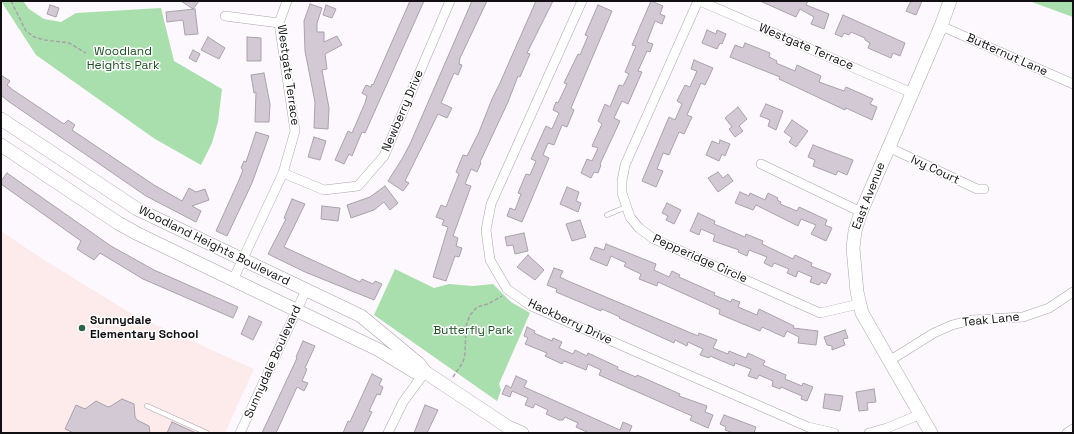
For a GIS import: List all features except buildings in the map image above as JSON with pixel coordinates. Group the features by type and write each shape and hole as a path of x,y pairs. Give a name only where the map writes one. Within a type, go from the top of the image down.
{"street":[{"name":"Westgate Terrace","path":"233,280 283,173 295,131 279,23 287,1"},
{"name":"Newberry Drive","path":"283,173 324,190 358,186 384,156 450,1"},
{"name":"Hackberry Drive","path":"582,1 491,204 486,230 490,260 507,289 538,309 808,428 834,433"},
{"name":"Westgate Terrace","path":"699,1 912,93"},
{"name":"Pepperidge Circle","path":"699,1 625,165 622,186 626,207 634,222 654,239 820,313 859,304"},
{"name":"East Avenue","path":"931,433 869,326 859,304 853,248 855,231 861,212 941,26 950,1"},
{"path":"225,16 279,23"},
{"name":"Butternut Lane","path":"941,26 1073,84"},
{"name":"Woodland Heights Boulevard","path":"1,119 126,203 361,316 419,364 425,372 506,430 522,433"},
{"name":"Woodland Heights Boulevard","path":"1,145 118,223 296,311 379,350 414,372 425,372"},
{"name":"Ivy Court","path":"888,147 977,189 984,189"},
{"path":"761,164 861,212"},
{"name":"Sunnydale Boulevard","path":"240,433 306,290"},
{"name":"Teak Lane","path":"889,360 934,333 952,325 972,320 1023,317 1049,308 1073,292"},
{"path":"388,433 402,402 425,372"},
{"path":"869,433 887,428 921,414"},
{"path":"1067,433 1073,429"}],"lane":[{"path":"607,215 626,207"},
{"path":"147,406 207,433"}],"path":[{"path":"11,1 26,31 34,37 44,40 68,43 86,53"},
{"path":"446,387 463,362 465,354 466,326 470,315 477,307 500,297 507,289"}],"shaded area":[{"name":"Sunnydale Elementary School","path":"1,231 44,260 132,314 254,369 225,433 1,433"}],"green space":[{"name":"Woodland Heights Park","path":"1,1 23,1 29,9 44,19 61,22 76,13 161,8 174,61 222,89 218,122 212,143 201,165 155,139 36,55"},
{"path":"1029,1 1073,1 1073,17"},
{"name":"Butterfly Park","path":"395,269 434,288 449,284 473,286 493,284 511,302 530,313 499,384 501,390 497,401 374,315"}],"place":[{"name":"Sunnydale Elementary School","path":"82,328"}]}
